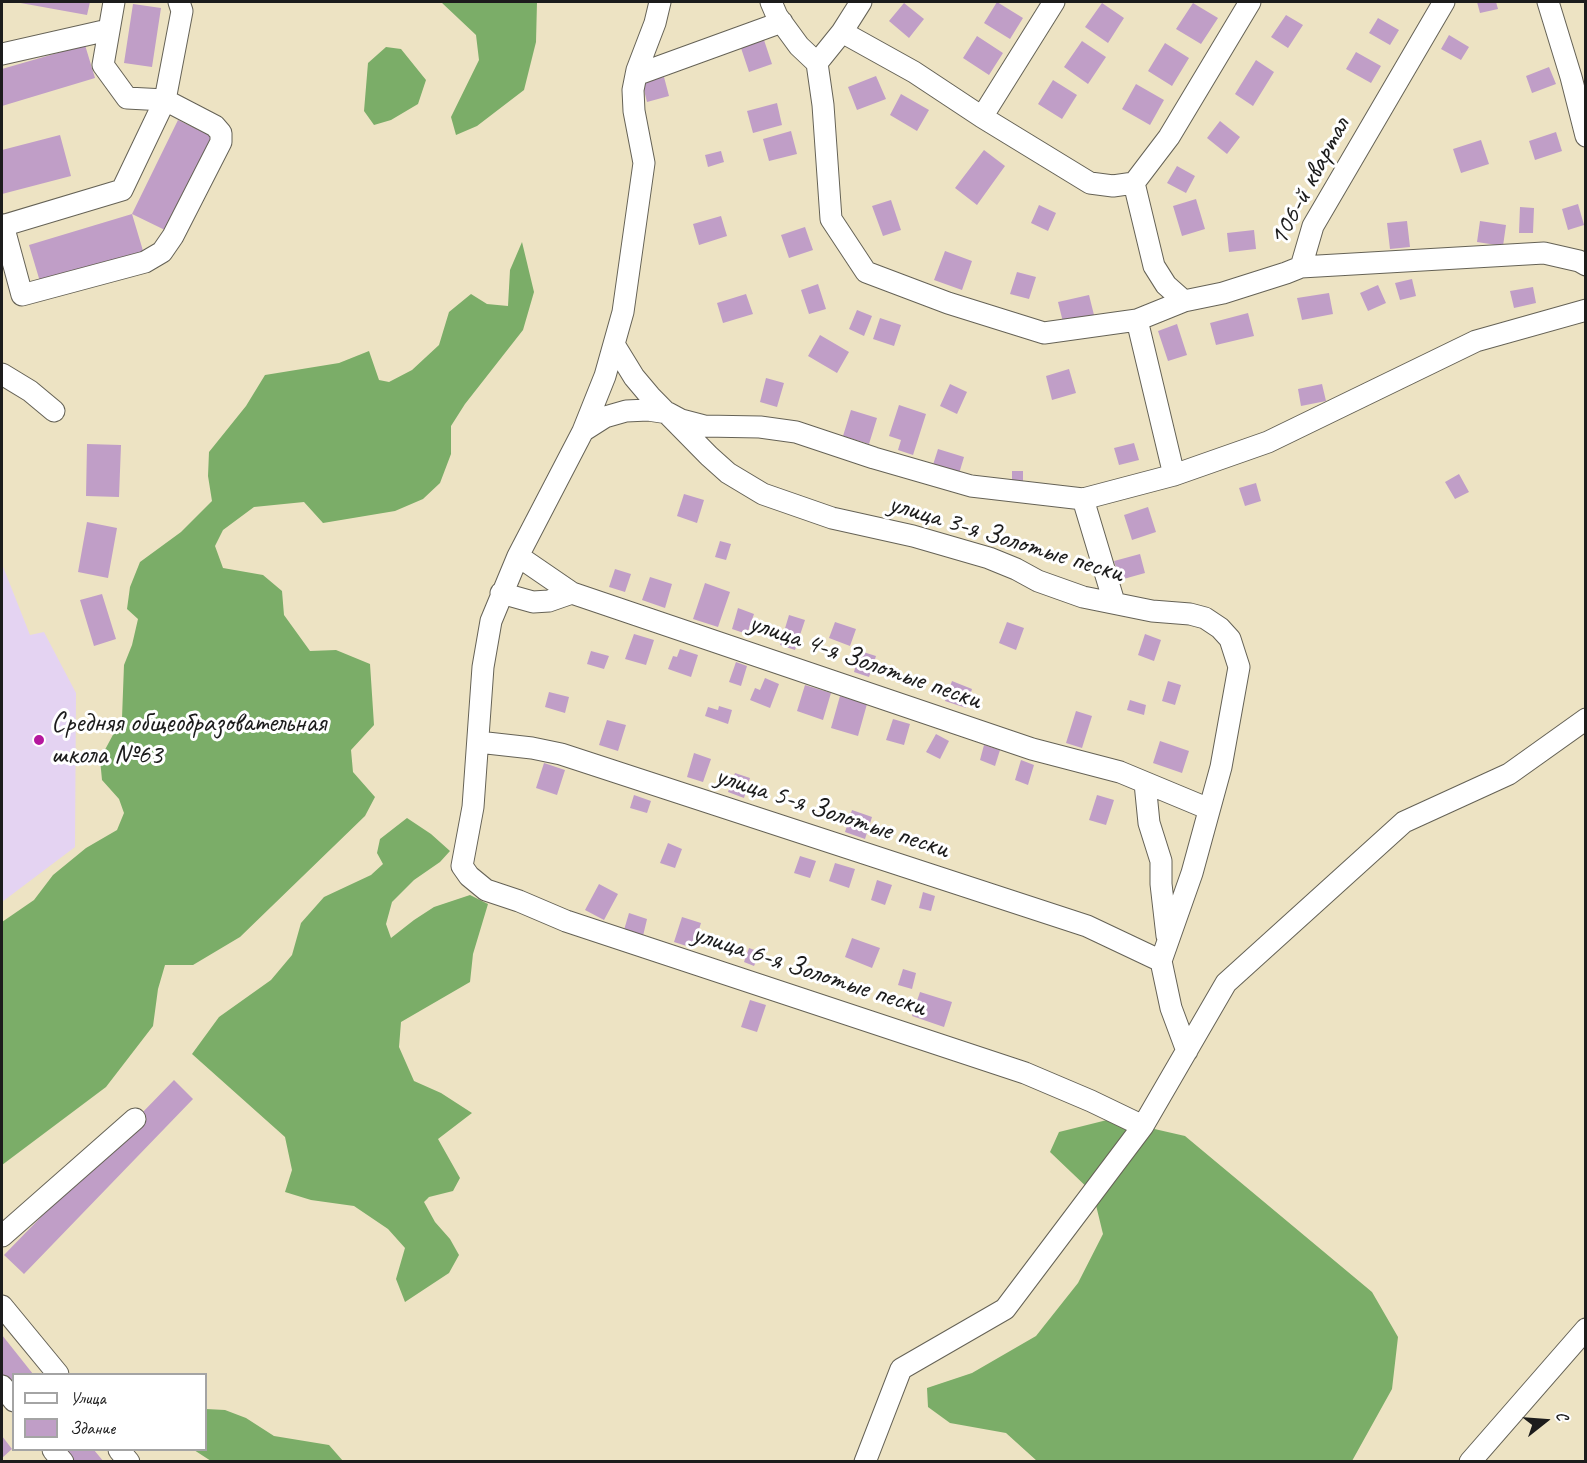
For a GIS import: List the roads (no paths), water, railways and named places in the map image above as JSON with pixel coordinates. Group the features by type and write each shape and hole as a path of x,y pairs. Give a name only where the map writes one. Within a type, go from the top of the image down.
{"street":[{"path":"114,2 104,64 126,98 165,100 215,126 221,133 220,142 173,236 162,252 145,262 22,295 2,225 122,190 165,100 182,10 179,2"},
{"path":"478,742 486,643 491,621 518,556 583,431 615,346 623,312 644,163 634,111 633,90 660,2"},
{"path":"771,2 799,46 817,63 842,32 861,2"},
{"path":"982,117 1054,2"},
{"path":"842,32 914,72 1090,183 1113,186 1134,183 1169,137 1250,2"},
{"name":"106-й квартал","path":"817,63 823,105 831,219 866,272 948,303 1044,333 1137,320 1184,300 1223,293 1301,267 1313,226 1444,2"},
{"path":"1548,2 1571,76 1586,136"},
{"path":"636,75 782,22"},
{"path":"2,54 108,30"},
{"path":"1134,183 1154,266 1166,285 1184,300"},
{"path":"1301,267 1544,253 1579,261 1586,265"},
{"path":"583,431 605,417 626,411 668,412 681,420 704,426 760,427 796,432 874,458 971,486 1083,499 1174,475 1268,442 1476,341 1586,310"},
{"path":"1137,320 1174,475"},
{"name":"улица 3-я Золотые пески","path":"615,346 634,377 650,396 709,456 728,473 763,494 832,518 913,536 989,558 1055,588 1083,597 1205,618 1220,628 1230,639 1239,667 1221,767 1192,873 1164,952"},
{"path":"2,374 30,391 54,411"},
{"path":"1083,499 1114,602"},
{"name":"улица 4-я Золотые пески","path":"518,556 572,593 1032,749 1112,770 1209,808"},
{"path":"501,593 533,602 549,602 572,593"},
{"path":"865,1461 901,1369 1005,1309 1143,1126 1227,983 1404,822 1509,774 1586,718"},
{"name":"улица 6-я Золотые пески","path":"478,742 473,807 462,866 469,876 486,890 566,921 1016,1070 1091,1101 1143,1126"},
{"name":"улица 5-я Золотые пески","path":"478,742 532,748 572,757 1164,952"},
{"path":"1145,783 1149,823 1161,861 1164,952 1171,1008 1187,1051"},
{"path":"2,1236 135,1119"},
{"path":"2,1306 57,1373"},
{"path":"1470,1461 1586,1329"},
{"path":"2,1386 12,1398"}],"place":[{"name":"Средняя общеобразовательная школа №63","path":"39,740"}]}
